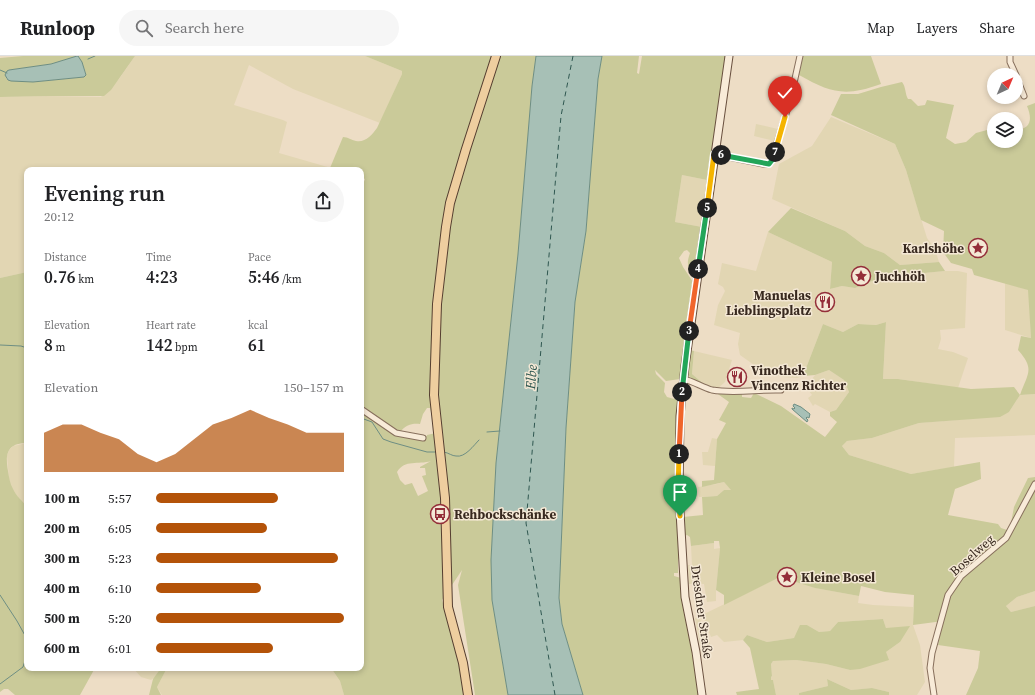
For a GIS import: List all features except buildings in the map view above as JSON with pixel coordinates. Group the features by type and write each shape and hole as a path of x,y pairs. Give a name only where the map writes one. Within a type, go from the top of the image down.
{"main road":[{"path":"468,695 463,663 448,607 445,498 434,378 437,304 450,203 496,56"},
{"name":"Dresdner Straße","path":"702,695 696,652 685,597 678,495 680,425 683,379 729,56"}],"street":[{"path":"714,154 763,164 769,164 771,162 790,101 800,56"},
{"path":"1010,56 1010,62 1013,68"},
{"path":"683,379 713,390 752,392 762,389 781,390"},
{"path":"364,411 396,433 423,438"},
{"name":"Boselweg","path":"934,695 930,668 932,653 948,596 961,576 1006,538 1035,484"}],"shaded area":[{"path":"135,56 365,56 402,71 380,123 293,89 249,65 234,105 287,122 279,153 328,167 24,167 24,273 0,278 0,97 101,97 119,79"},
{"path":"831,117 895,144 906,170 927,238 935,249 939,262 900,265 884,253 865,246 845,231 772,199 779,164 812,146"},
{"path":"756,124 778,129 775,141 754,136"},
{"path":"682,175 707,180 702,227 675,222"},
{"path":"768,232 832,262 830,289 842,286 855,288 882,277 945,271 967,273 965,328 940,330 941,339 938,349 953,352 968,358 958,388 899,379 883,379 886,322 876,325 858,324 843,332 823,324 803,376 797,378 783,377 764,372 740,355 738,344 740,333 714,325 718,305 725,291 723,287 718,284 722,263 756,271"},
{"path":"1005,283 1029,290 1031,338 1005,330"},
{"path":"694,351 732,360 725,382 717,389 706,386 692,374"},
{"path":"829,370 844,380 849,392 836,410 830,412 815,404 813,406 808,398 812,395 806,387 815,375"},
{"path":"1035,394 1035,435 955,438 954,467 911,474 849,455 842,446 847,441 872,438 919,423 957,420 1009,412 1020,395"},
{"path":"712,438 717,439 715,466 703,465 702,452 708,452"},
{"path":"24,444 24,504 13,491 9,479 7,456 9,450 13,446"},
{"path":"724,482 732,490 724,490 717,496 699,497 698,487"},
{"path":"714,543 714,549 720,548 716,601 707,602 704,584 689,584 688,565 692,565 691,546"},
{"path":"780,577 816,588 859,596 858,603 913,607 913,625 920,645 925,682 917,695 889,695 889,692 872,688 851,690 827,679 828,686 799,693 799,695 776,695 773,680 771,680 771,664 773,661 796,660 826,664 850,670 886,652 900,642 886,628 883,619 838,622 830,631 819,632 807,625 794,638 767,642 747,635 743,640 724,642 717,635 711,637 702,615"},
{"path":"1035,591 1035,606 1011,612 1006,606 1017,597"},
{"path":"699,617 711,646 704,647 703,644 700,644 695,618"},
{"path":"136,671 159,671 151,680 141,677"},
{"path":"165,671 333,671 340,681 344,695 162,695 157,687"}],"green space":[{"path":"23,56 77,56 51,64 9,70 6,78 8,80 33,82 84,77 86,74 82,62 78,56 135,56 111,90 104,96 0,97 0,58"},
{"path":"365,56 536,56 532,86 518,254 496,463 491,560 492,600 508,695 475,695 458,585 462,570 442,600 459,657 465,695 344,695 340,681 333,671 364,671 365,179 364,167 330,167 343,137 356,141 362,141 371,136 377,128 402,74 402,71","holes":["427,408 430,408 436,433 427,436 404,433 401,431 409,425 420,424 423,414","431,461 420,467 425,468 426,475 422,476 428,491 418,496 412,483 405,485 400,480 397,472 404,465"]},
{"path":"602,56 639,56 637,73 639,74 642,56 726,56 707,180 682,175 675,222 702,227 695,277 690,274 691,270 688,266 690,253 687,250 684,251 679,258 693,282 680,379 666,381 655,370 656,374 665,383 664,392 667,397 678,400 679,558 678,573 674,573 674,576 681,578 699,695 583,695 562,624 559,598 566,428 575,302 586,231 598,79"},
{"path":"803,56 871,56 881,84 858,91 848,92 820,86 799,75"},
{"path":"902,82 908,99 911,99 918,106 925,105 927,100 954,105 946,138 955,144 966,142 976,133 987,130 987,148 1023,148 1023,128 1028,125 1030,119 1027,106 1035,103 1035,394 1020,395 1027,376 1028,367 1027,362 1018,350 1021,336 1031,338 1028,290 974,275 972,269 951,263 943,252 944,231 921,220 906,170 895,144 831,115 841,94 858,94"},
{"path":"791,208 845,231 865,246 884,253 900,265 939,262 945,271 882,277 855,288 842,286 830,289 832,262 768,232"},
{"path":"24,273 24,443 11,447 7,455 7,465 10,483 16,494 24,503 24,671 93,671 80,695 15,695 8,689 4,689 0,692 0,278"},
{"path":"886,322 883,379 898,379 971,389 1014,387 1020,395 1009,412 1000,417 919,423 872,438 847,441 842,446 849,455 911,474 980,462 981,479 955,489 948,515 998,524 1001,528 1007,530 1010,528 1014,507 1028,478 1035,477 1035,591 1017,597 1006,606 1011,612 1035,606 1035,695 966,695 978,668 980,651 938,645 943,621 913,625 914,595 885,592 861,586 859,596 815,588 780,577 724,605 724,595 716,590 720,548 719,541 691,546 690,537 687,535 684,536 683,517 703,515 702,497 717,496 724,490 731,490 724,482 702,487 702,481 714,480 717,439 726,423 719,420 729,402 715,392 742,392 742,397 751,398 754,393 781,406 825,437 837,422 830,416 830,412 836,410 849,392 844,380 829,370 815,375 803,376 823,324 843,332 858,324 876,325"},
{"path":"689,350 694,351 692,374 706,386 692,379 687,374"},
{"path":"883,619 886,628 910,626 900,642 886,652 889,660 860,669 850,670 826,664 796,660 773,661 771,664 771,680 773,680 776,695 737,695 736,692 759,689 750,648 743,640 747,635 767,642 794,638 800,625 807,625 819,632 830,631 838,622"},
{"path":"159,671 165,671 157,687 161,695 149,695 153,679"},
{"path":"827,679 851,690 872,688 889,692 889,695 799,695 799,693 828,686"}],"water":[{"path":"78,56 82,62 86,75 84,77 33,82 11,81 8,80 5,75 9,70 51,64"},
{"name":"Elbe","path":"536,56 602,56 598,79 586,231 575,302 566,428 559,598 562,624 583,695 508,695 492,600 491,560 496,463 518,254 532,86"},
{"path":"794,404 810,414 809,418 806,418 808,420 807,422 792,409 795,408 793,406"}],"waterway":[{"path":"88,59 95,56"},
{"path":"0,70 7,73"},
{"path":"0,345 24,347"},
{"path":"364,419 372,422 383,439 427,452 437,452"},
{"path":"487,432 500,431"},
{"path":"444,452 455,456 463,455 479,440"},
{"path":"0,595 24,634"},
{"path":"0,684 23,667 24,664"}],"ferry route":[{"path":"555,695 526,523 561,116 573,56"}],"place":[{"name":"Karlshöhe","path":"978,248"},
{"name":"Juchhöh","path":"861,276"},
{"name":"Manuelas Lieblingsplatz","path":"825,302"},
{"name":"Vinothek Vincenz Richter","path":"737,377"},
{"name":"Rehbockschänke","path":"440,514"},
{"name":"Kleine Bosel","path":"787,577"}],"route":[{"path":"680,516 678,495 681,401 714,154 769,164 773,159 785,117"}]}
